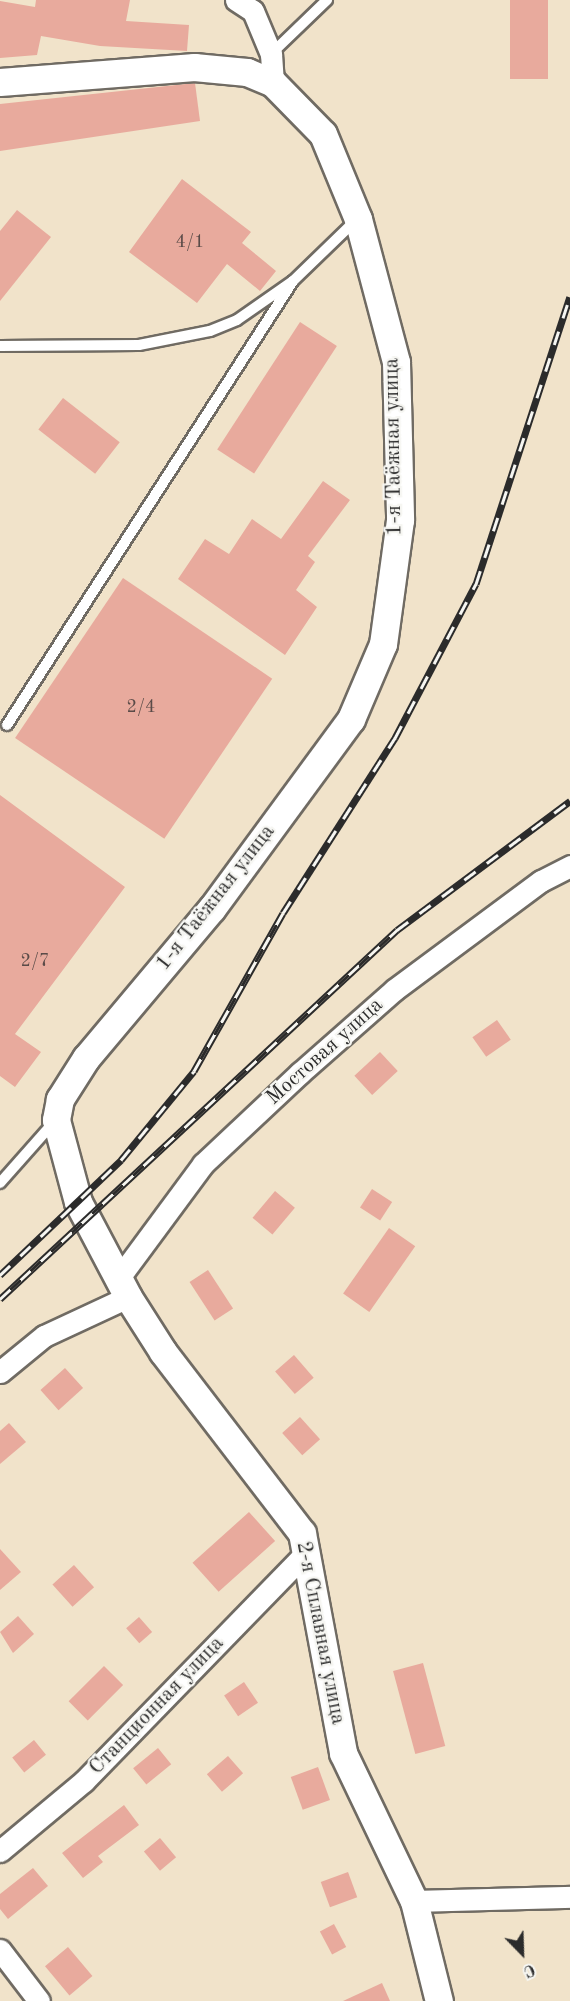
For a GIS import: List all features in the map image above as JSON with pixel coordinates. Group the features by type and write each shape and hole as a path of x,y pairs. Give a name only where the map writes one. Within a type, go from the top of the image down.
{"street":[{"path":"236,0 253,11 271,54 273,83"},
{"name":"1-я Таёжная улица","path":"0,82 194,68 247,72 273,83 323,134 358,219 396,362 400,520 383,644 351,719 212,908 86,1058 60,1100 56,1120"},
{"name":"Мостовая улица","path":"0,1372 44,1336 123,1288 203,1164 300,1073 394,990 541,881 570,866"},
{"name":"2-я Сплавная улица","path":"56,1120 78,1202 123,1288 163,1352 294,1517 306,1553 343,1753 414,1901 439,2001"},
{"name":"Станционная улица","path":"0,1851 84,1781 306,1553"},
{"path":"414,1901 570,1897"},
{"path":"0,1950 39,2001"}],"lane":[{"path":"271,54 327,0"},
{"path":"0,346 139,345 210,331 237,320 293,281 358,219"},
{"path":"7,725 293,281"},
{"path":"0,1183 56,1120"}],"building":[{"path":"36,0 130,0 126,21 189,25 187,51 100,46 41,36 37,55 0,58 0,1 35,7"},
{"path":"510,0 548,0 548,79 510,79"},
{"path":"195,83 200,121 0,151 0,104"},
{"path":"182,179 251,232 242,243 276,271 260,291 227,264 197,303 129,252"},
{"path":"17,210 51,237 0,301 0,231"},
{"path":"300,322 337,346 254,473 217,449"},
{"path":"63,398 120,442 95,474 38,430"},
{"path":"323,481 350,500 308,556 315,562 296,590 317,607 285,655 178,579 205,539 229,554 252,519 281,539"},
{"path":"123,578 272,679 164,839 15,738"},
{"path":"0,795 125,887 15,1034 41,1052 15,1087 0,1076"},
{"path":"497,1020 511,1040 486,1057 472,1037"},
{"path":"380,1052 398,1071 372,1095 354,1076"},
{"path":"372,1189 392,1202 380,1221 360,1207"},
{"path":"275,1191 295,1208 272,1235 253,1218"},
{"path":"389,1228 415,1246 369,1312 343,1294"},
{"path":"208,1270 233,1309 215,1321 190,1282"},
{"path":"294,1355 314,1378 295,1394 275,1371"},
{"path":"65,1368 83,1388 59,1410 40,1390"},
{"path":"300,1417 320,1439 302,1455 282,1433"},
{"path":"9,1423 26,1442 0,1464 0,1431"},
{"path":"249,1512 275,1541 219,1592 193,1563"},
{"path":"0,1549 21,1572 0,1590"},
{"path":"74,1565 94,1587 73,1607 52,1584"},
{"path":"18,1616 34,1634 13,1653 0,1632"},
{"path":"139,1617 152,1632 139,1643 126,1628"},
{"path":"423,1663 445,1746 415,1754 393,1671"},
{"path":"104,1666 123,1685 88,1720 69,1701"},
{"path":"244,1682 258,1703 238,1716 224,1695"},
{"path":"34,1740 46,1755 24,1772 12,1758"},
{"path":"158,1748 171,1764 146,1784 133,1768"},
{"path":"228,1756 243,1773 222,1792 207,1774"},
{"path":"318,1767 330,1800 303,1810 291,1777"},
{"path":"124,1805 139,1825 98,1856 103,1862 83,1878 62,1853"},
{"path":"160,1838 176,1857 160,1871 144,1851"},
{"path":"33,1868 48,1886 8,1919 0,1909 0,1894"},
{"path":"348,1872 357,1897 330,1907 321,1882"},
{"path":"334,1924 346,1947 332,1954 320,1932"},
{"path":"68,1947 92,1976 69,1995 45,1966"},
{"path":"382,1983 390,2001 343,2001"}],"railway":[{"path":"0,1275 121,1160 194,1071 283,913 395,738 476,584 570,297"},
{"path":"0,1299 397,930 570,801"}]}
